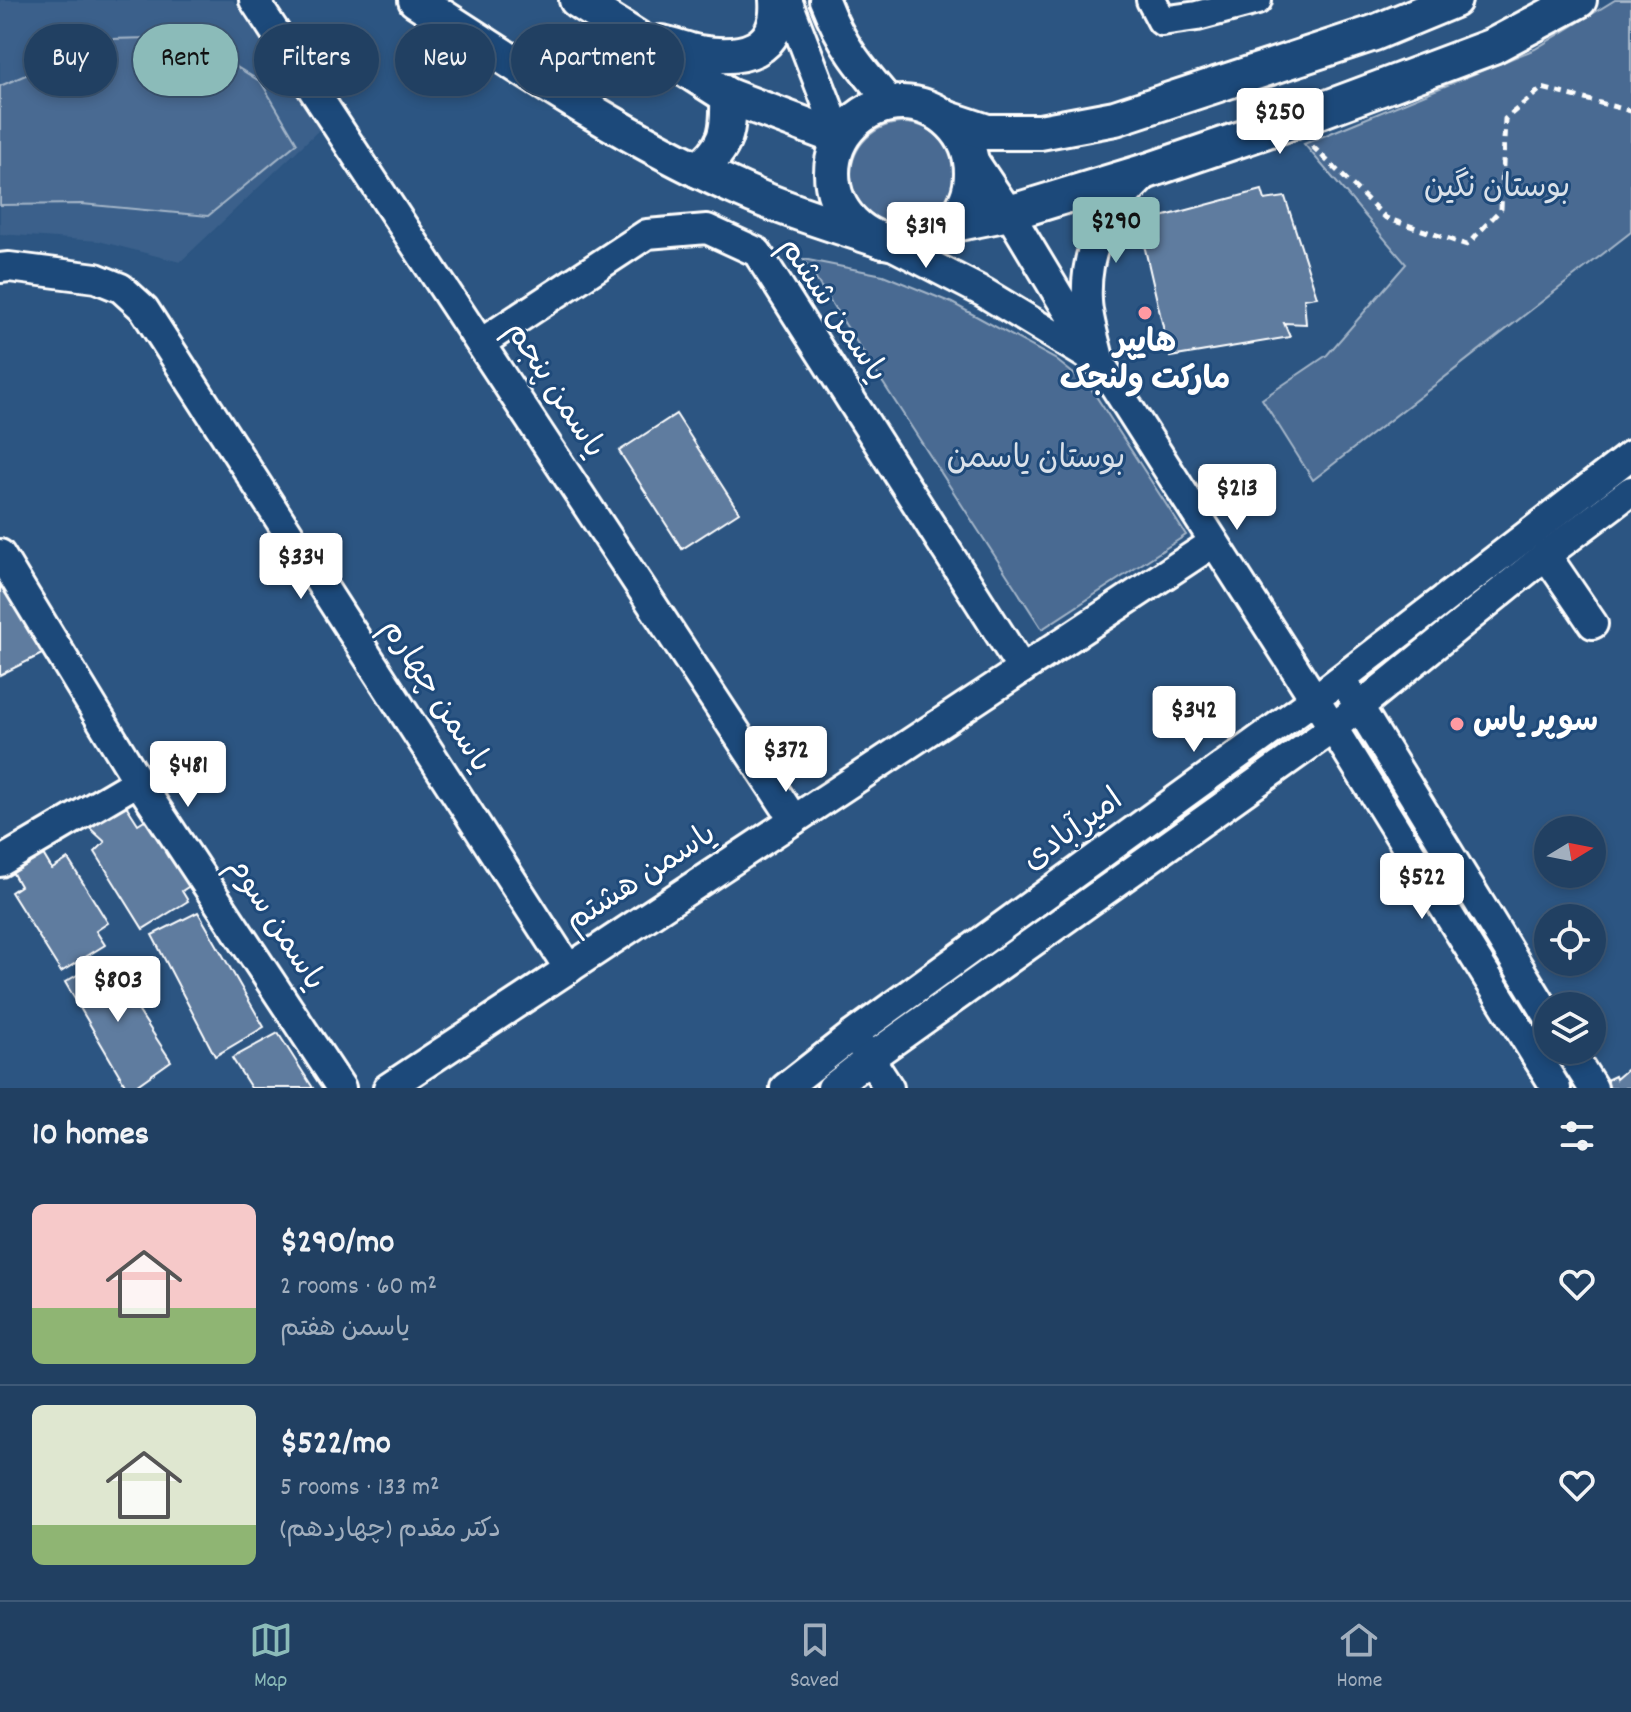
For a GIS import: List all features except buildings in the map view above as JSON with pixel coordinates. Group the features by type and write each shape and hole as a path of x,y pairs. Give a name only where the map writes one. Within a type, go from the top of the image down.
{"main road":[{"path":"416,0 569,98 698,170 787,209 884,241 919,242 935,235 960,214 971,186 970,155 962,135 948,119"},
{"path":"577,0 615,24"},
{"path":"684,49 729,55 756,51 769,40 779,18 777,0"},
{"path":"884,241 864,233 848,219 837,201 831,180 832,158 840,138 853,121 870,109 891,103 911,103 987,132 1040,132 1115,118 1374,33 1454,0"},
{"path":"949,225 1009,213 1285,124 1493,46 1579,0"},
{"path":"684,68 728,96 840,138"},
{"path":"1250,73 1281,80 1288,87 1294,104 1285,124"},
{"path":"698,170 714,157 724,141 729,124 728,96"}],"street":[{"name":"یاسمن پنجم","path":"254,0 794,820"},
{"path":"787,0 840,138"},
{"path":"824,0 848,52 891,103"},
{"path":"1151,0 1162,21 1197,16 1257,0"},
{"path":"970,155 1213,543 1315,699 1556,1088"},
{"path":"1100,363 1087,302 1089,265 1099,232 1120,197 1150,170"},
{"name":"یاسمن ششم","path":"481,343 647,234 707,229 757,252 1022,669"},
{"path":"884,241 983,292 1100,363"},
{"name":"یاسمن چهارم","path":"0,268 96,278 121,288 144,309 569,969"},
{"name":"امیرآبادی","path":"785,1088 854,1034 1315,699 1631,455"},
{"name":"امیرآبادی","path":"832,1088 1333,728 1546,555 1631,491"},
{"name":"یاسمن هشتم","path":"388,1088 1213,543"},
{"name":"یاسمن سوم","path":"0,554 138,781 341,1088"},
{"path":"1546,555 1593,624"},
{"path":"1342,678 1534,992"},
{"path":"0,862 138,781"},
{"path":"854,1034 889,1088"},
{"path":"1578,1064 1593,1088"}],"path":[{"path":"1285,124 1386,218 1467,245 1501,209 1505,119 1542,88 1631,111"}],"shaded area":[{"path":"0,0 233,0 254,30 254,96 300,96 322,127 180,262 99,241 0,234"}],"green space":[{"name":"بوستان نگین","path":"1615,0 1631,0 1631,232 1313,480 1262,399 1327,355 1406,264 1304,144 1535,49"},
{"path":"133,38 133,96 238,96 238,68 254,78 254,96 269,96 297,143 208,216 82,204 0,205 0,86 24,76 24,96 117,96 117,39"},
{"path":"903,123 923,127 940,138 951,155 955,175 951,195 940,212 923,223 903,227 883,223 866,212 855,195 851,175 855,155 866,138 883,127"},
{"name":"بوستان یاسمن","path":"803,259 883,275 952,303 1055,359 1090,387 1186,535 1042,629"}],"place":[{"name":"هایپر مارکت ولنجک","path":"1145,313"},
{"name":"سوپر یاس","path":"1457,724"}]}
